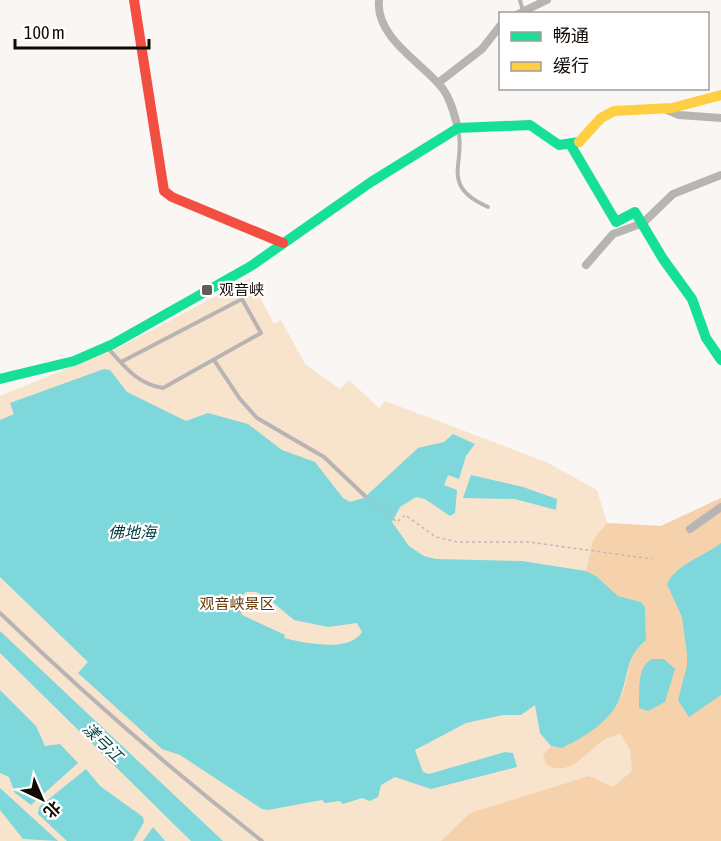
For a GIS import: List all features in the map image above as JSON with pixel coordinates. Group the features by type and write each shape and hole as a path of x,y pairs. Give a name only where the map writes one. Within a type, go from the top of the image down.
{"street":[{"path":"134,0 164,191 172,197 282,243"},
{"path":"379,0 380,13 391,34 449,97 458,128"},
{"path":"521,12 547,0"},
{"path":"438,83 482,49 499,28"},
{"path":"0,380 74,361 107,346 251,266 371,182 458,128 530,125 535,126 561,146 584,140 598,121 610,112 664,109 721,95"},
{"path":"664,109 679,115 721,118"},
{"path":"570,144 576,161 616,222 635,212 643,223 663,259 692,298 706,338 721,360"},
{"path":"586,265 613,234 643,223 673,194 721,175"},
{"path":"690,529 721,507"}],"lane":[{"path":"520,0 521,12"},
{"path":"458,128 460,134 455,171 468,193 488,207"},
{"path":"107,346 121,362 140,381 164,388 261,333 242,299 121,362"},
{"path":"214,360 240,399 257,418 324,457 365,496"},
{"path":"0,613 65,676 211,803 262,841"}],"path":[{"path":"365,496 397,522 405,515 436,537 458,542 529,542 652,559"}],"green space":[{"name":"观音峡景区","path":"250,278 274,324 281,320 305,364 340,389 349,380 379,408 385,401 546,462 597,490 607,523 661,526 721,498 721,841 0,841 0,396 120,347"}],"shaded area":[{"path":"721,498 721,841 441,841 470,813 589,776 613,787 632,771 630,750 621,734 607,738 579,761 563,768 555,768 546,764 543,755 551,746 553,748 589,730 605,718 618,702 634,655 646,640 645,607 641,602 618,596 596,576 586,571 593,540 607,523 661,526"}],"water":[{"name":"佛地海","path":"104,369 110,370 127,392 186,421 208,413 248,424 282,450 315,462 343,498 350,502 364,498 418,448 444,442 453,434 475,444 466,456 459,479 448,475 444,485 457,490 455,513 450,516 425,499 416,497 400,507 392,522 409,546 424,556 436,559 522,561 586,571 596,576 618,596 641,602 645,607 646,640 634,653 620,697 611,714 587,734 562,748 551,746 540,733 535,705 521,715 503,715 466,723 415,750 423,772 429,774 505,752 513,753 517,767 431,789 395,777 381,785 378,797 370,801 362,798 343,804 340,801 325,803 322,800 268,810 262,809 180,755 162,749 78,673 88,662 0,577 0,420 14,414 10,403","holes":["246,592 256,592 269,599 294,620 328,627 357,623 362,632 348,642 326,645 284,638 285,635 242,615 236,602"]},
{"path":"471,475 523,487 557,499 556,510 515,499 463,498"},
{"path":"721,543 721,695 689,717 678,700 687,666 682,617 667,584 677,571"},
{"name":"漾弓江","path":"0,631 223,841 191,841 0,653"},
{"path":"652,659 664,659 675,669 665,702 648,711 639,708 640,680 643,668"},
{"path":"0,690 36,726 45,746 60,744 78,763 31,805 15,793 9,777 0,773"},
{"path":"86,769 100,786 143,817 144,822 133,841 67,841 38,814 39,807"},
{"path":"0,788 58,841 23,839 0,810"},
{"path":"153,827 165,841 143,841"}],"traffic: fast":[{"path":"0,379 74,361 113,344 251,266 371,182 458,128 530,125 559,145 579,142"},
{"path":"570,144 616,222 635,212 663,259 692,299 706,338 721,360"}],"traffic: slow":[{"path":"579,142 601,118 614,111 672,108 721,95"}],"traffic: jam":[{"path":"134,0 164,191 172,197 283,243"}],"place":[{"name":"观音峡","path":"207,290"}]}
